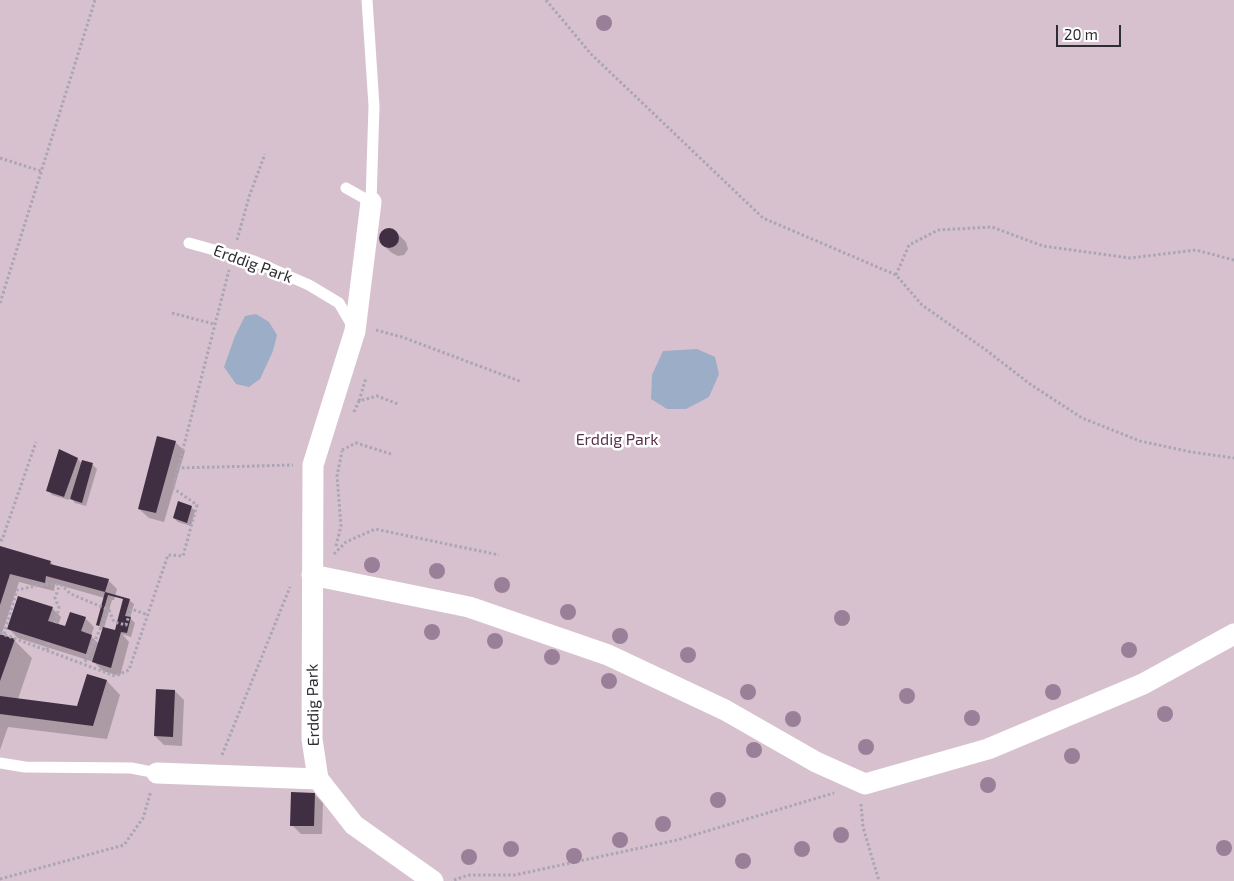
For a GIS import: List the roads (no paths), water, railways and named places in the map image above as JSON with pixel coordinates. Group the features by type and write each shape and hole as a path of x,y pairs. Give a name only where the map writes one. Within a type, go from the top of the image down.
{"street":[{"name":"Erddig Park","path":"371,202 355,331 313,464 312,739 318,779 354,825 433,881"},
{"path":"312,575 469,606 608,656 725,710 816,762 866,784 988,750 1143,684 1234,634"},
{"path":"157,773 318,779"}],"lane":[{"path":"346,188 371,202 374,106 367,0"},
{"name":"Erddig Park","path":"189,243 254,261 309,285 339,303 355,331"},
{"path":"0,763 25,767 131,768 157,773"}],"water":[{"path":"256,314 269,322 277,335 273,351 260,379 249,387 236,384 224,367 235,336 245,316"},
{"path":"697,349 715,357 719,374 709,397 686,409 667,409 651,399 652,375 663,351"}]}
